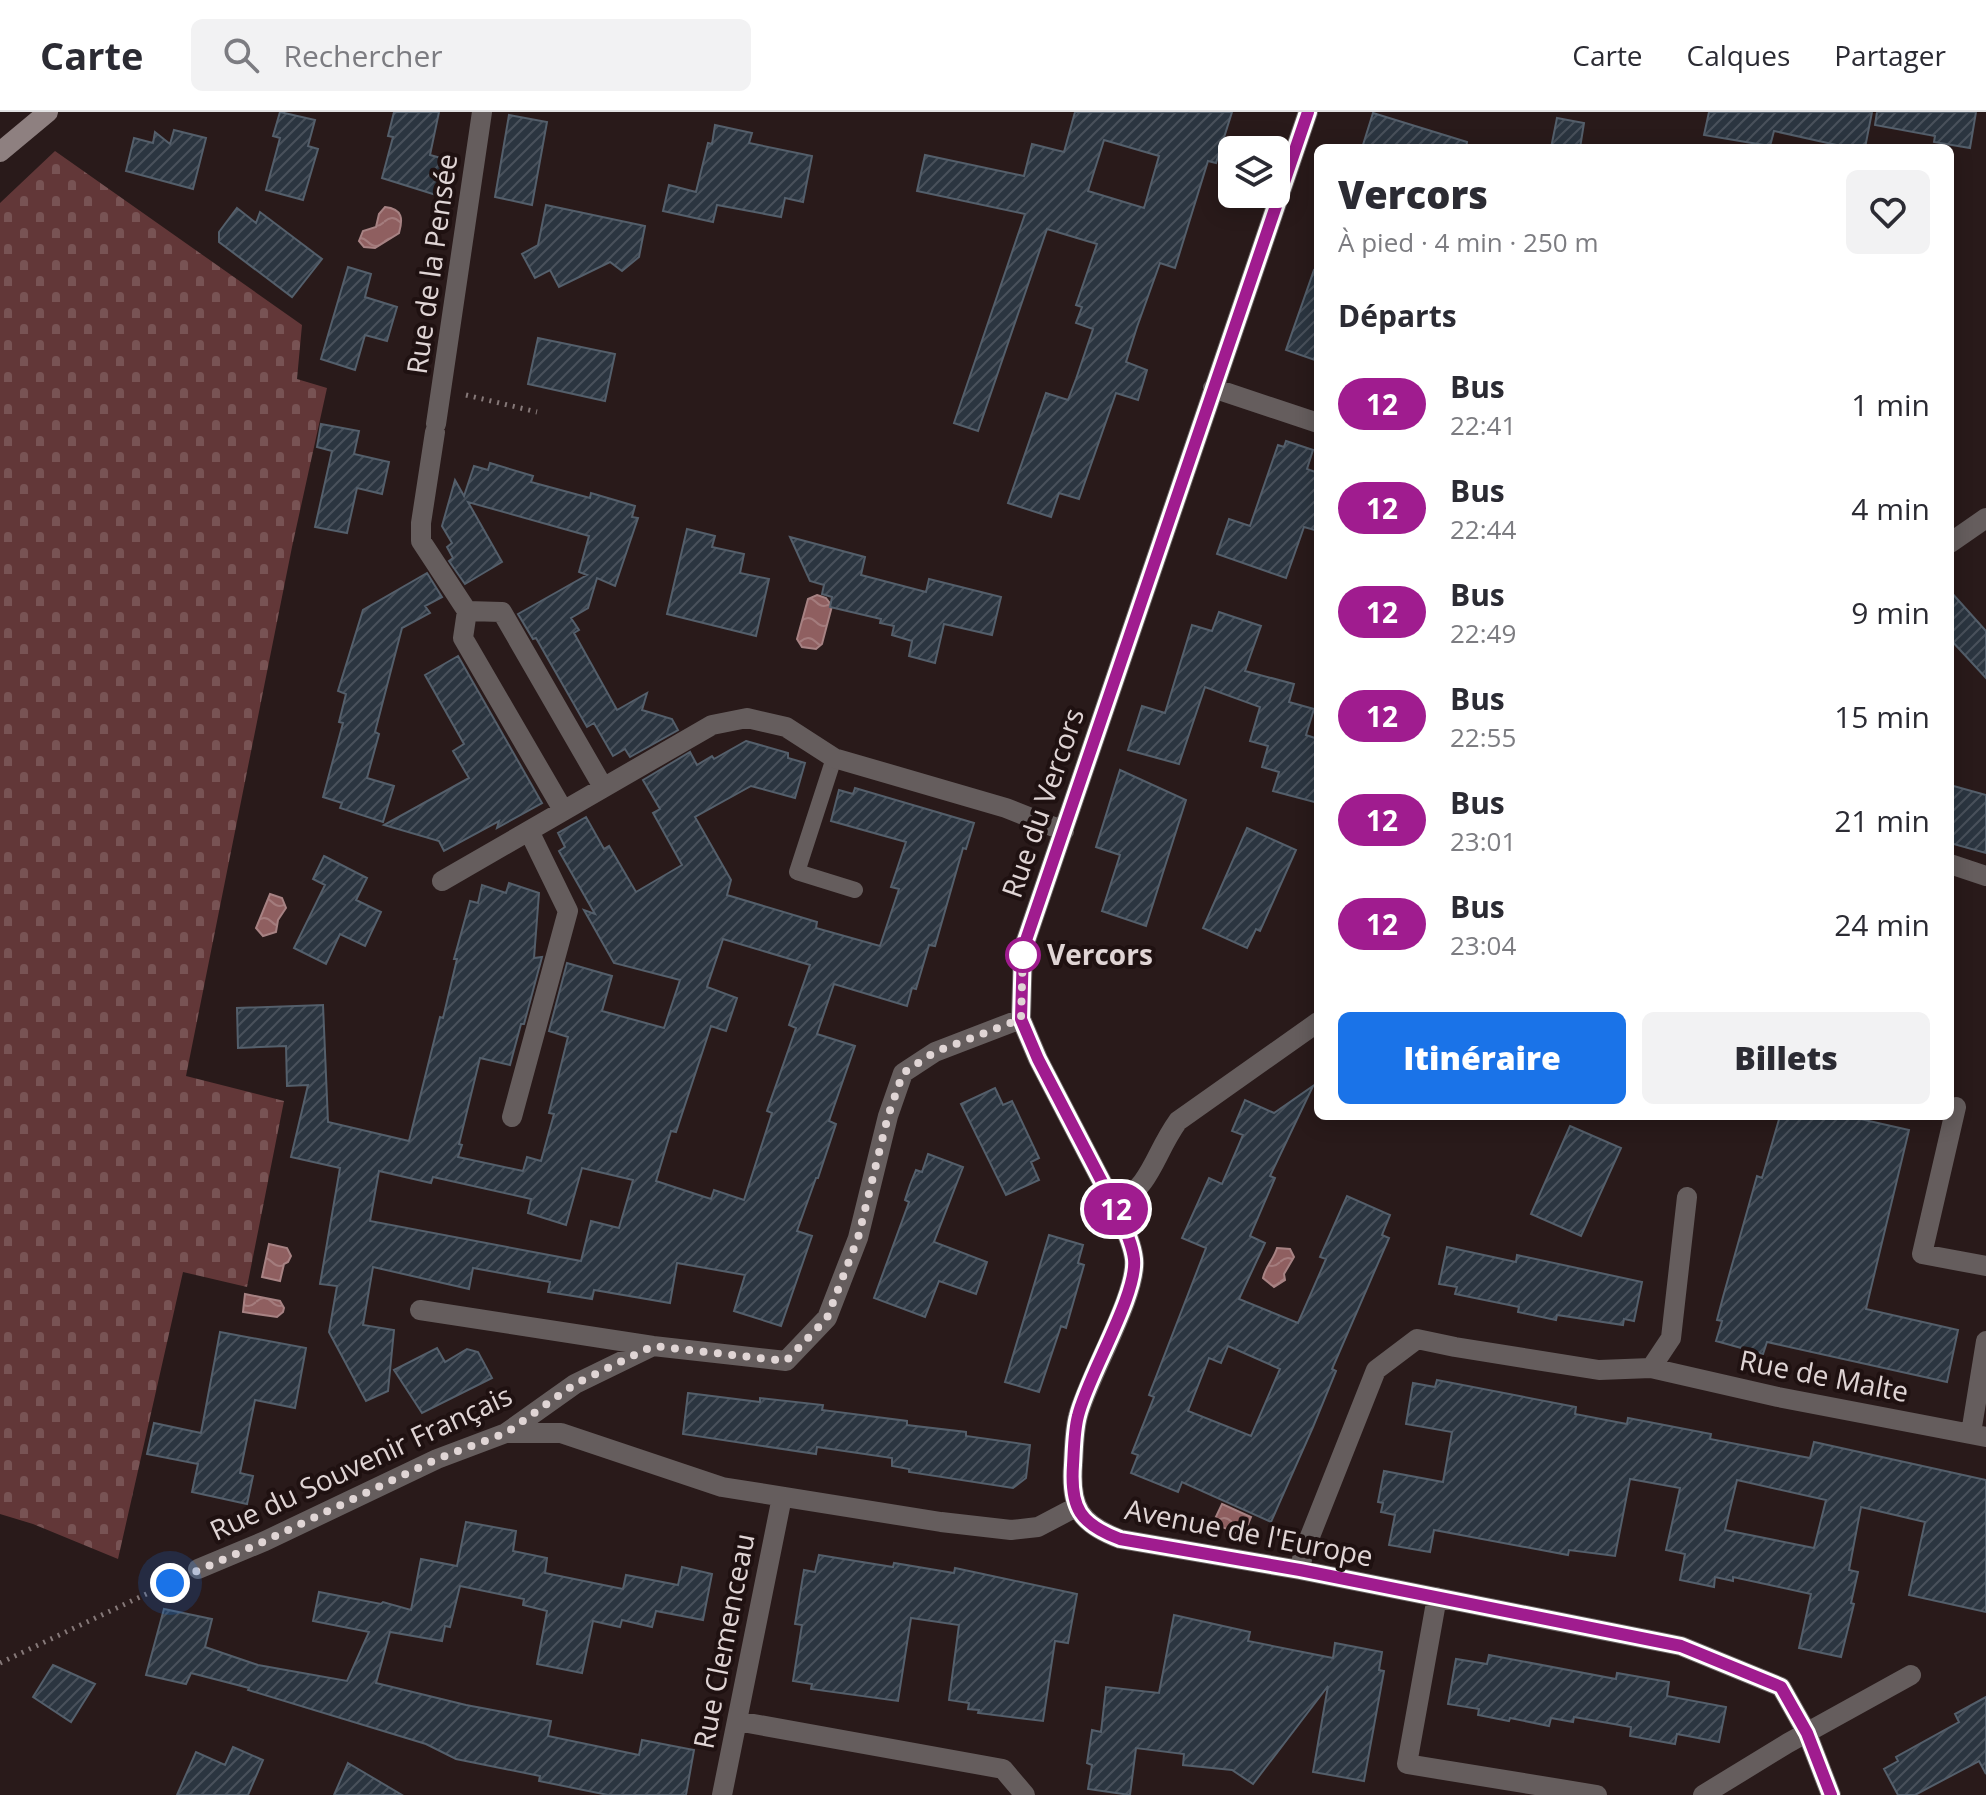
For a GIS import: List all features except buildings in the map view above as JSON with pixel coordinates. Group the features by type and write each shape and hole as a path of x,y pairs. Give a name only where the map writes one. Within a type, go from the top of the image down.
{"main road":[{"path":"0,152 48,112"}],"street":[{"name":"Rue de la Pensée","path":"467,611 421,541 421,523 482,112"},
{"name":"Rue du Vercors","path":"1076,1507 1071,1488 1078,1416 1129,1290 1135,1261 1127,1232 1038,1059 1021,1019 1023,949 1308,112"},
{"path":"1213,388 1314,422"},
{"path":"1954,540 1986,518"},
{"path":"563,810 463,638 467,611 502,612 603,787"},
{"path":"442,881 712,725 747,718 786,727 834,758 1006,808 1064,831"},
{"path":"512,1117 568,911 529,831"},
{"path":"1954,865 1986,876"},
{"path":"420,1310 653,1346 786,1361 827,1318 858,1238 888,1116 903,1073 935,1052 1021,1019"},
{"path":"1115,1207 1147,1180 1178,1121 1314,1025"},
{"path":"1954,1116 1956,1107"},
{"path":"1953,1120 1922,1254 1986,1266"},
{"path":"1651,1368 1671,1338 1687,1197"},
{"name":"Rue de Malte","path":"1300,1570 1303,1554 1376,1370 1417,1339 1599,1370 1651,1368 1778,1397 1978,1435"},
{"path":"1978,1435 1986,1341"},
{"name":"Rue du Souvenir Français","path":"198,1569 265,1541 437,1459 506,1433 575,1384 653,1346"},
{"path":"506,1433 561,1433 722,1487 941,1522 1011,1530 1038,1527 1076,1507"},
{"name":"Rue Clemenceau","path":"722,1795 782,1497"},
{"name":"Avenue de l'Europe","path":"1076,1507 1097,1531 1120,1539 1300,1570 1681,1646 1781,1687 1807,1733 1831,1795"},
{"path":"1437,1597 1407,1764 1597,1795"},
{"path":"1703,1795 1911,1675"},
{"path":"737,1721 1003,1769 1025,1795"}],"lane":[{"path":"834,758 797,872 855,890"}],"path":[{"path":"441,389 537,412"},
{"name":"Rue du Souvenir Français","path":"0,1663 198,1569"}],"green space":[{"path":"55,151 302,325 297,379 327,388 186,1076 284,1101 247,1287 183,1272 118,1559 33,1524 0,1514 0,203"}],"water":[{"path":"385,207 398,212 401,223 399,233 375,248 364,247 359,241 363,231 376,227 379,214"},
{"path":"817,595 826,598 832,606 822,644 816,649 802,647 797,639 808,599"},
{"path":"270,894 282,898 286,908 278,920 276,932 263,936 256,928"},
{"path":"269,1244 287,1248 291,1256 284,1264 280,1281 262,1277"},
{"path":"1277,1248 1290,1249 1294,1257 1284,1274 1285,1280 1274,1287 1263,1278"},
{"path":"245,1294 280,1301 283,1312 277,1317 243,1312"},
{"path":"1222,1504 1251,1517 1243,1536 1213,1523"}],"bus line":[{"name":"12","path":"1308,112 1023,949 1021,1019 1038,1059 1127,1232 1135,1261 1129,1290 1078,1416 1071,1488 1076,1507 1097,1531 1120,1539 1300,1570 1681,1646 1781,1687 1807,1733 1831,1795"}],"place":[{"name":"Vercors","path":"1023,955"}],"route":[{"path":"170,1583 437,1459 506,1433 575,1384 653,1346 786,1361 827,1318 858,1238 888,1116 903,1073 935,1052 1021,1019 1023,949 1023,955"}]}
